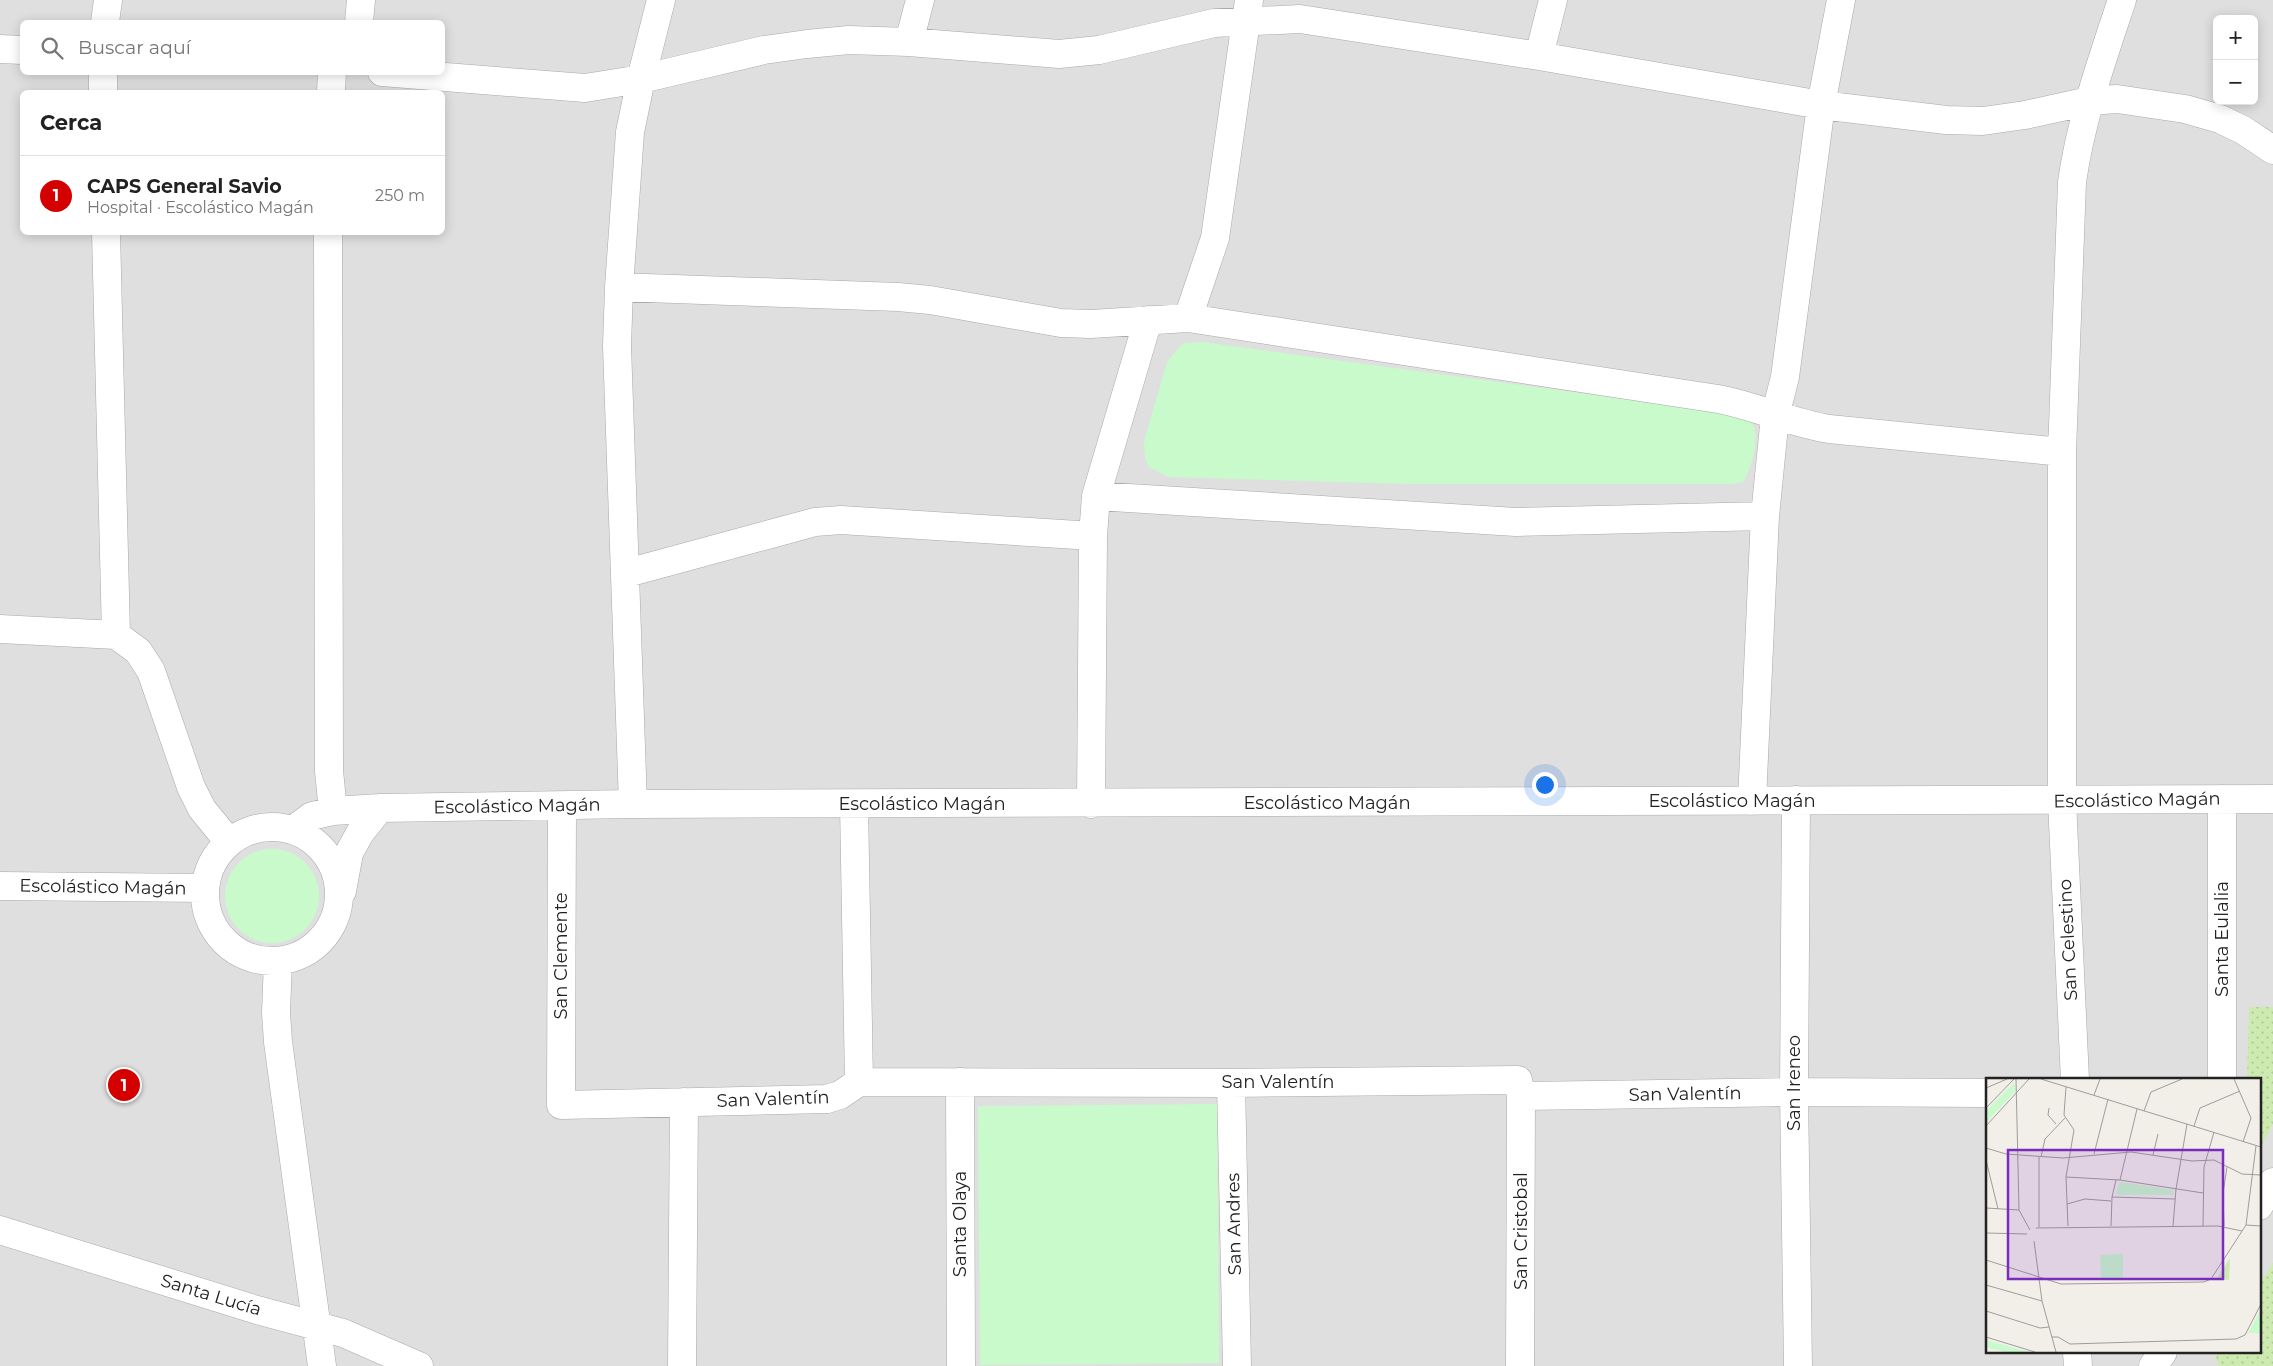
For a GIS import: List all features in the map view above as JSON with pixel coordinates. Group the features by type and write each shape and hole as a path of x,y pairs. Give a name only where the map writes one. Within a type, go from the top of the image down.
{"street":[{"path":"105,20 108,0"},
{"path":"359,20 361,0"},
{"path":"633,804 627,573 617,346 619,287 630,132 640,80 661,0"},
{"path":"909,42 920,0"},
{"path":"1540,56 1553,0"},
{"path":"1752,801 1765,516 1775,416 1785,377 1821,105 1842,0"},
{"name":"San Celestino","path":"2075,1078 2062,801 2062,452 2072,182 2077,144 2122,0"},
{"path":"420,75 585,88 640,80 764,50 849,40 909,42 1059,54 1099,50 1214,23 1247,10 1540,56 1821,105 1946,120 1983,121 2025,115 2089,101 2117,99 2185,109 2220,120 2243,130 2273,150"},
{"path":"1188,318 1215,238 1247,10"},
{"path":"0,49 20,50"},
{"path":"103,75 103,90"},
{"path":"332,75 332,90"},
{"path":"106,235 116,635"},
{"path":"328,235 329,772 333,811"},
{"path":"619,287 898,297 930,300 1061,323 1091,324 1188,318 1718,399 1741,404 1799,424 1829,429 2062,452"},
{"path":"1091,804 1093,536 1096,496 1148,320"},
{"path":"1096,496 1516,522 1765,516"},
{"path":"627,573 815,522 841,520 1093,536"},
{"path":"0,629 116,635 138,651 152,671 191,787 202,809 229,842"},
{"name":"Santa Eulalia","path":"2222,798 2222,1078"},
{"name":"Escolástico Magán","path":"293,830 312,816 333,811 380,808 633,804 2273,799"},
{"name":"San Ireneo","path":"1796,800 1794,1092 1798,1366"},
{"path":"854,804 859,1082"},
{"name":"San Clemente","path":"561,1105 562,806"},
{"name":"Escolástico Magán","path":"340,897 338,875 328,855 313,840 293,830 272,827 249,831 229,842 214,859 205,888 205,904 212,926 226,944 245,956 267,962 289,960 309,951 325,937 336,918 349,853 360,833 380,808"},
{"name":"Escolástico Magán","path":"0,886 205,888"},
{"path":"278,961 276,1013 278,1042 322,1366"},
{"name":"San Valentín","path":"561,1105 827,1099 840,1096 859,1082 1231,1083 1518,1080 1521,1096 1794,1092 1986,1093"},
{"name":"Santa Olaya","path":"960,1082 961,1366"},
{"name":"San Andres","path":"1231,1083 1237,1366"},
{"name":"San Cristobal","path":"1520,1366 1521,1096"},
{"path":"682,1366 684,1102"},
{"path":"2260,1204 2273,1182"},
{"name":"Santa Lucía","path":"0,1230 362,1340 419,1366"},
{"path":"2153,1366 2162,1354"}],"shaded area":[{"path":"0,0 2273,0 2273,1366 0,1366"}],"green space":[{"path":"1202,342 1742,415 1752,424 1755,431 1754,454 1743,482 1731,484 1410,484 1169,477 1149,467 1145,458 1144,441 1167,362 1183,343"},
{"path":"272,849 290,853 305,863 315,878 319,896 315,914 305,929 290,939 272,943 254,939 239,929 229,914 225,896 229,878 239,863 254,853"},
{"path":"2249,1007 2273,1007 2273,1124 2260,1148 2260,1078 2247,1078"},
{"path":"1217,1104 1219,1363 980,1365 978,1106"},
{"path":"2273,1263 2273,1366 2219,1366 2216,1354 2260,1354 2260,1283"}],"place":[{"name":"CAPS General Savio","path":"124,1085"}]}
